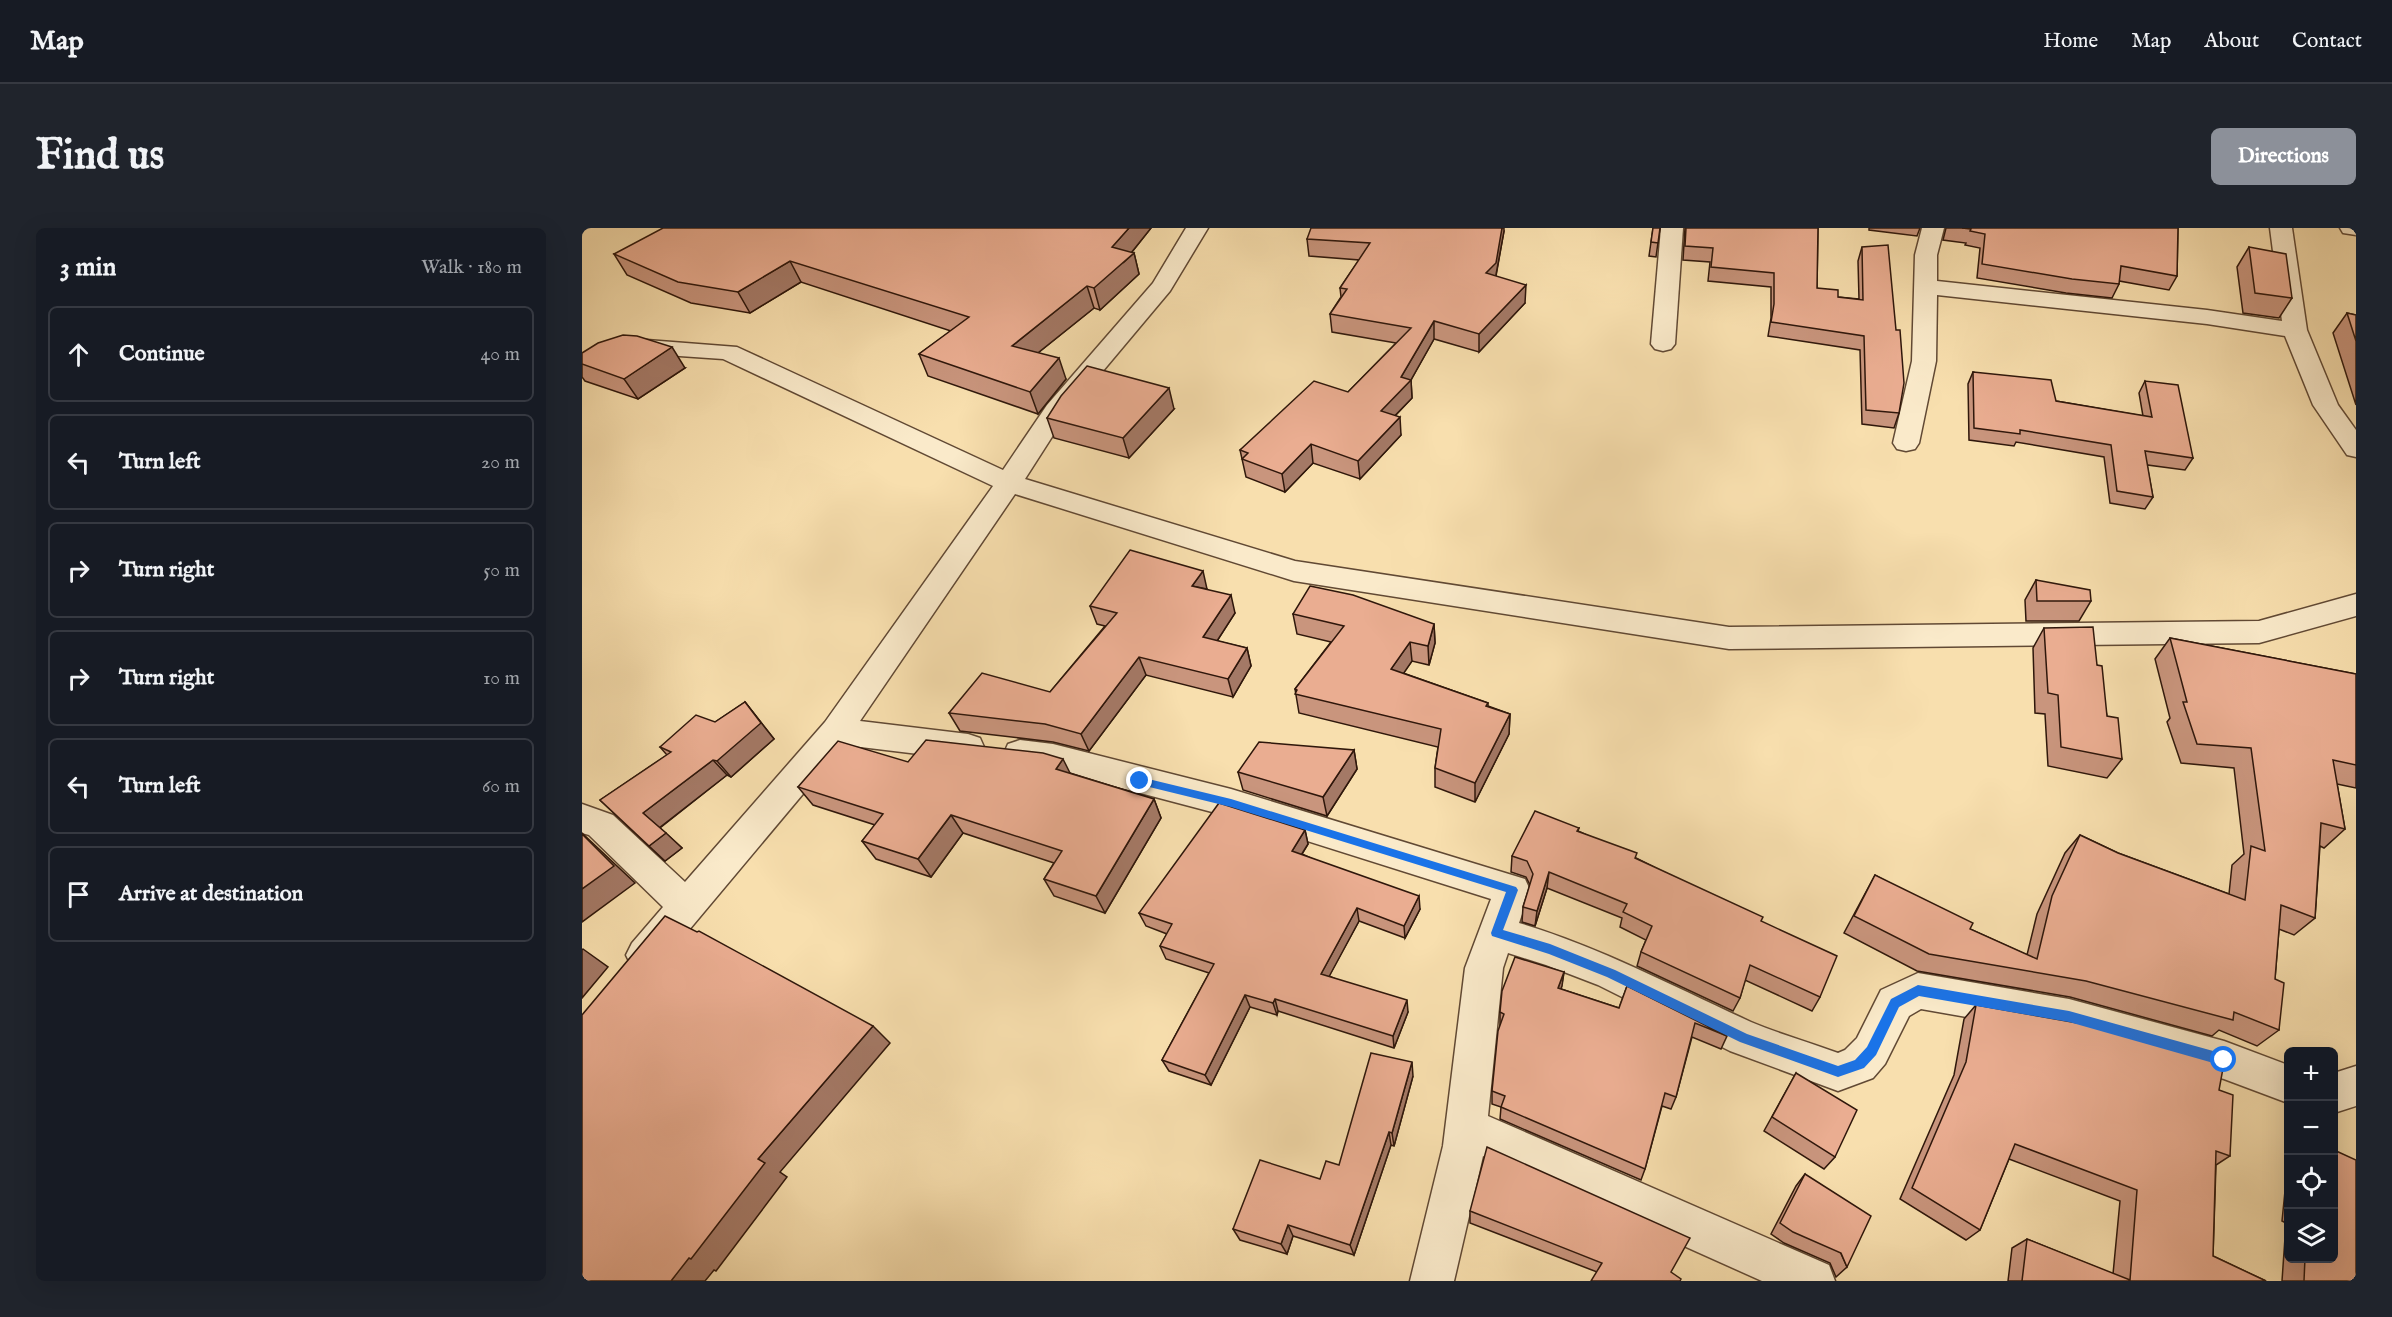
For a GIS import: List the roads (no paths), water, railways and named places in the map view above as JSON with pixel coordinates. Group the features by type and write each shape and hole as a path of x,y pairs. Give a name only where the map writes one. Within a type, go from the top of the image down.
{"street":[{"path":"626,977 836,731 1056,410 1162,286 1197,228"},
{"path":"1663,344 1672,228"},
{"path":"1906,443 1924,361 1926,255 1933,228"},
{"path":"2281,228 2295,330 2326,405 2356,450"},
{"path":"2351,228 2356,229"},
{"path":"1926,287 2207,317 2295,330"},
{"path":"582,364 634,346 728,352 1008,483 1294,571 1729,638 2259,632 2356,605"},
{"path":"2326,405 2356,411"},
{"path":"836,731 1053,757 1231,803 1512,890 1484,968 1464,1146 1432,1281"},
{"path":"582,818 601,825 686,906"},
{"path":"1496,933 1550,949 1611,973 1744,1038 1838,1072 1859,1064 1871,1051 1895,1003 1918,991 2069,1017 2224,1060 2284,1082"},
{"path":"2338,1092 2356,1086"},
{"path":"1466,1127 1813,1281"}]}
